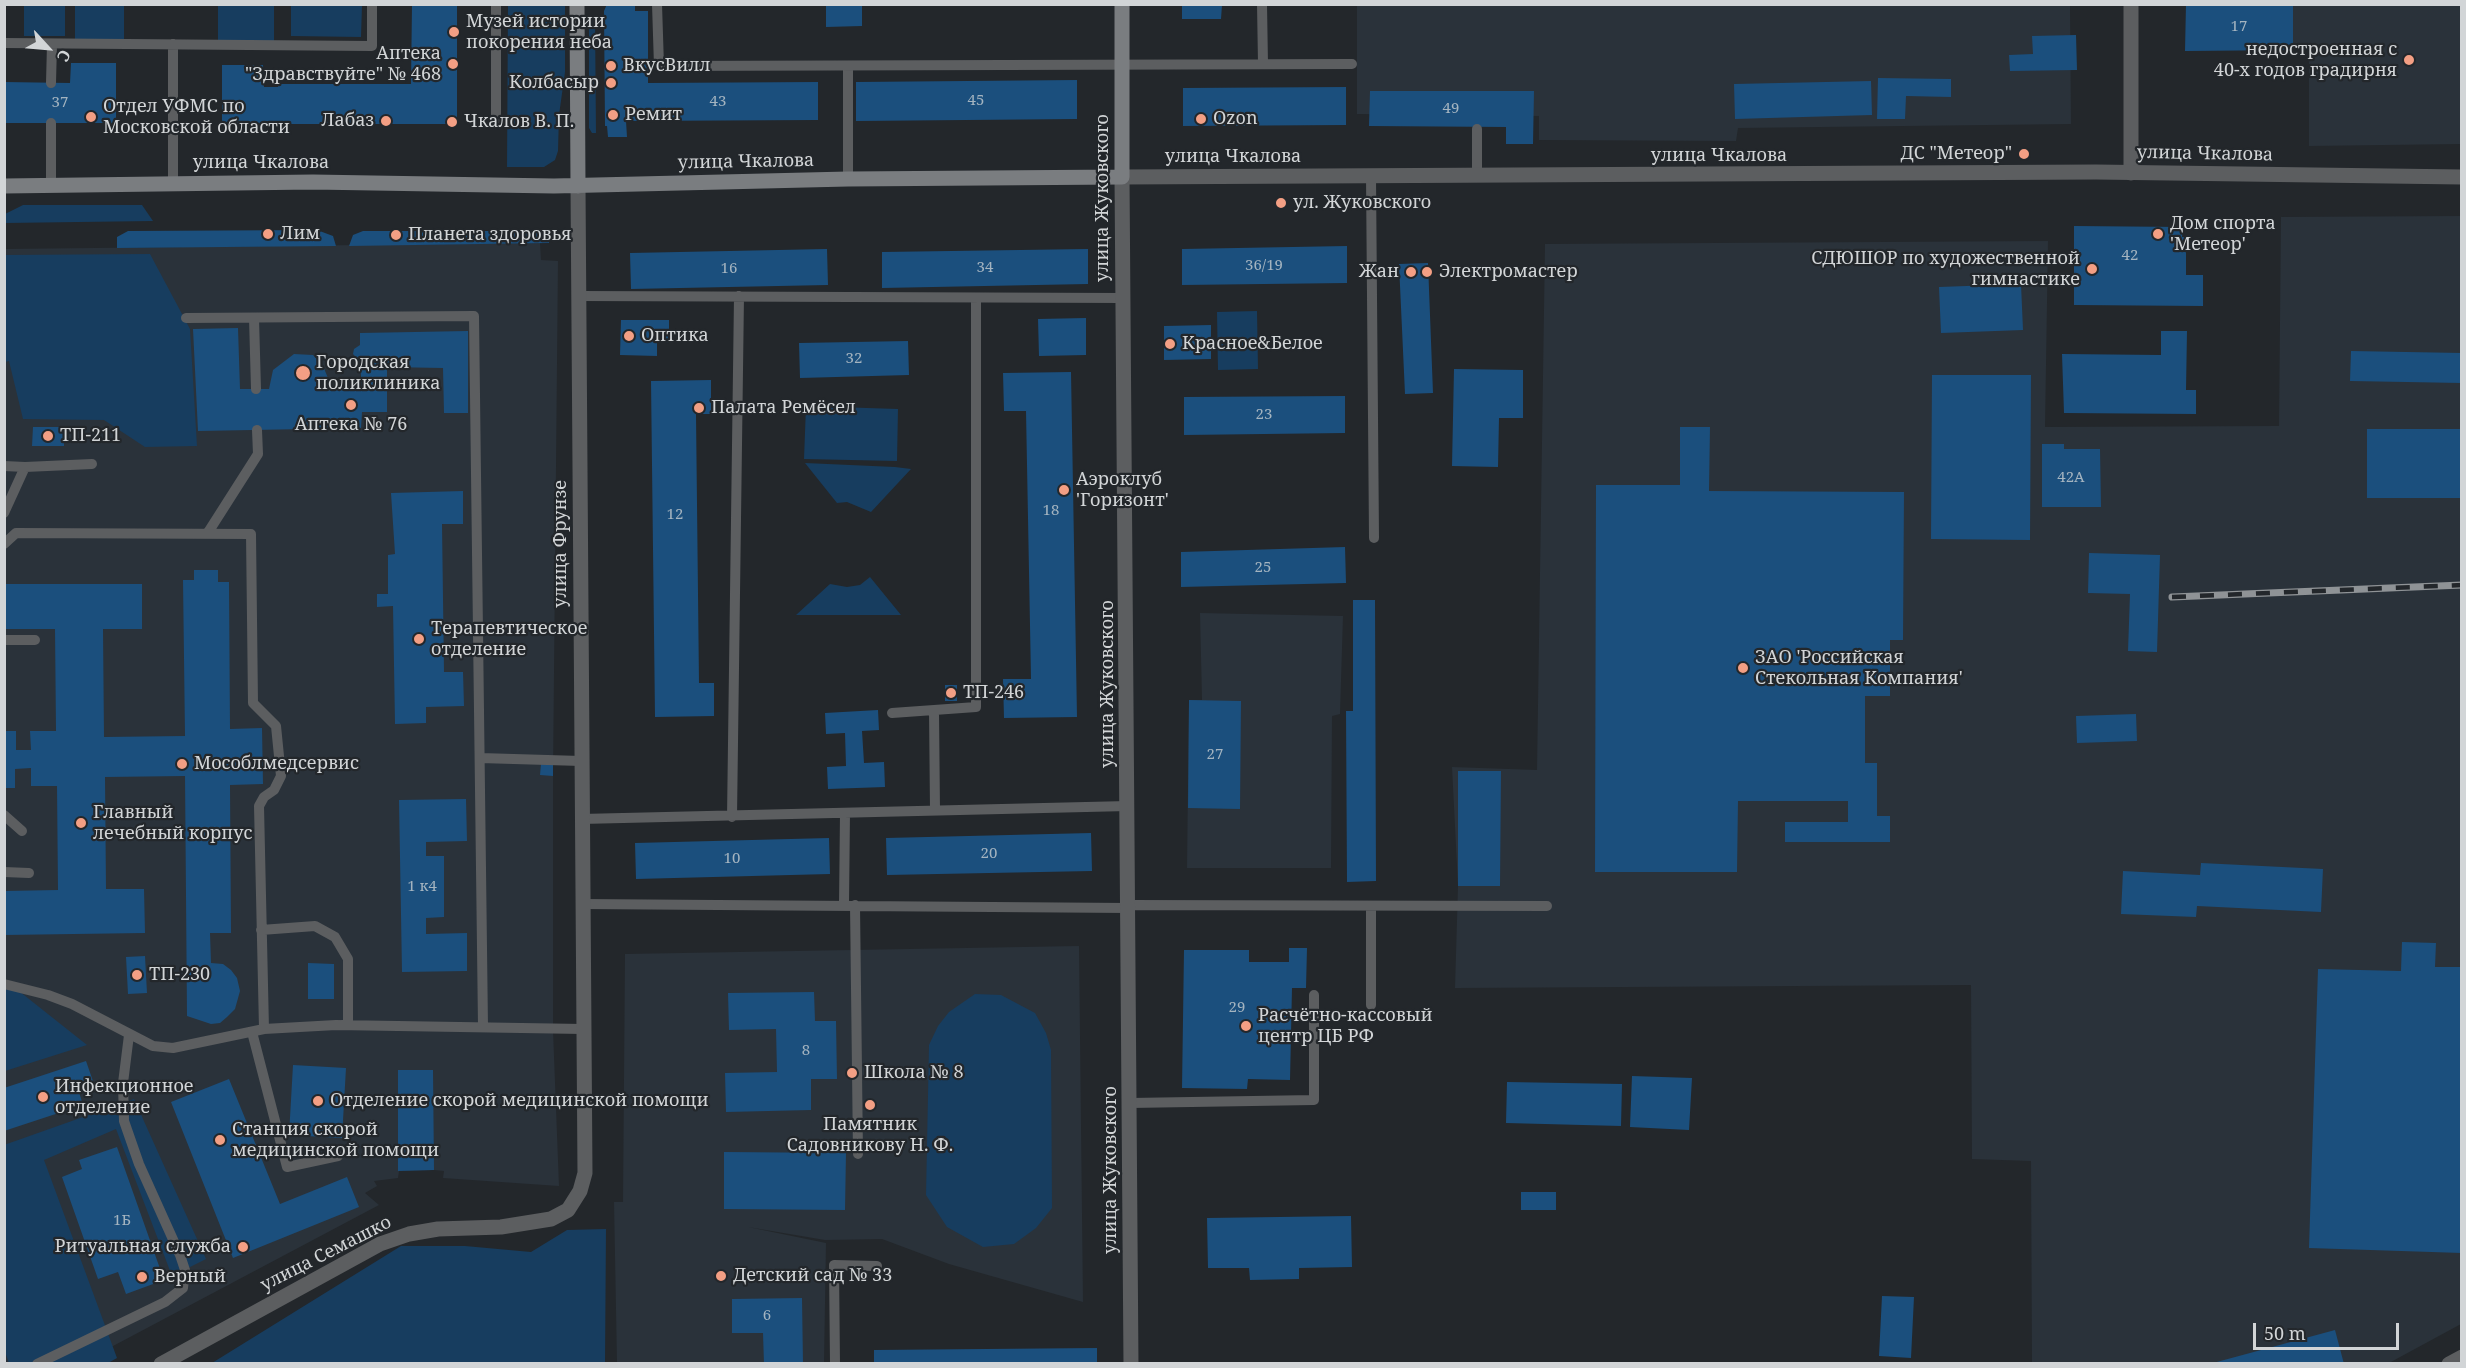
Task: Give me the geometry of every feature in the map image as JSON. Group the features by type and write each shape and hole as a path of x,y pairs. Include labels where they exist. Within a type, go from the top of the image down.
{"main road":[{"name":"улица Фрунзе","path":"577,4 578,186"},
{"name":"улица Жуковского","path":"1122,4 1122,177"},
{"name":"улица Чкалова","path":"4,186 51,183 173,182 578,186 848,179 1122,177"}],"street":[{"path":"2131,4 2131,173"},
{"name":"улица Чкалова","path":"1122,177 2131,173 2462,177"},
{"name":"улица Жуковского","path":"1122,177 1131,1364"},
{"name":"улица Фрунзе","path":"578,186 581,904 585,1173 580,1191"},
{"name":"улица Семашко","path":"161,1364 380,1244 409,1234 501,1227 551,1219 568,1210 580,1191"},
{"path":"2449,1364 2462,1357"}],"lane":[{"path":"4,44 372,46 372,4"},
{"path":"496,4 496,121"},
{"path":"657,4 659,66 1352,64"},
{"path":"1262,4 1263,64"},
{"path":"51,83 52,44"},
{"path":"173,44 173,182"},
{"path":"848,66 848,179"},
{"path":"51,123 51,183"},
{"path":"1477,129 1477,176"},
{"path":"1371,176 1374,538"},
{"path":"579,296 1123,298"},
{"path":"732,817 739,296"},
{"path":"892,713 976,706 976,298"},
{"path":"186,318 474,316 483,1026"},
{"path":"254,318 256,389"},
{"path":"207,534 258,454 257,430"},
{"path":"4,466 92,464"},
{"path":"4,513 25,467"},
{"path":"4,544 16,533 251,534 253,703 276,726 279,736 281,776 274,790 264,797 259,806 264,1029"},
{"path":"4,640 35,640"},
{"path":"934,711 935,810"},
{"path":"480,758 581,761"},
{"path":"581,819 1128,806"},
{"path":"845,813 858,1155"},
{"path":"4,815 22,831"},
{"path":"4,872 29,873"},
{"path":"581,904 1547,906"},
{"path":"1371,906 1371,1005"},
{"path":"4,984 48,995 72,1004 153,1046 173,1047 264,1029 348,1024 348,959 335,937 315,926 261,930"},
{"path":"1130,1103 1314,1100 1314,995"},
{"path":"336,1025 583,1029"},
{"path":"252,1032 287,1167 338,1156"},
{"path":"37,1364 165,1302 183,1288 185,1270 139,1164 124,1121 123,1083 129,1035"},
{"path":"835,1364 834,1265 877,1266"}],"shaded area":[{"path":"24,5 65,5 65,36 24,36"},
{"path":"75,5 124,5 124,42 75,42"},
{"path":"218,5 274,5 274,42 218,43"},
{"path":"291,5 362,5 361,37 291,36"},
{"path":"508,5 565,5 565,72 559,115 558,151 555,160 544,167 507,167"},
{"path":"1357,5 2070,5 2071,124 1738,128 1736,141 1539,140 1539,116 1357,114"},
{"path":"2190,5 2461,5 2461,144 2309,146 2309,43 2190,44"},
{"path":"595,18 596,133 592,133 589,128 589,24"},
{"path":"23,205 142,205 153,221 5,223 5,214"},
{"path":"2461,216 2461,1324 2389,1363 2032,1363 2031,1161 1972,1159 1971,985 1455,988 1458,886 1452,767 1537,770 1545,244 2048,241 2045,427 2279,426 2281,217"},
{"path":"540,243 541,260 558,261 553,1030 559,1186 443,1178 444,1171 434,1170 399,1171 398,1178 374,1181 377,1186 365,1193 379,1205 81,1363 5,1363 4,249"},
{"path":"150,254 190,329 197,446 145,447 104,420 23,419 9,361 5,362 5,255"},
{"path":"1257,311 1258,369 1218,370 1217,312"},
{"path":"806,406 898,409 897,461 804,459"},
{"path":"805,463 911,469 871,512 847,502 837,503"},
{"path":"870,577 901,615 796,615 830,584 847,587 860,585"},
{"path":"1200,613 1343,616 1340,714 1332,716 1331,868 1187,868 1189,700 1202,700"},
{"name":"Школа № 8","path":"1079,946 1083,1302 949,1264 882,1239 825,1240 748,1227 826,1243 824,1363 617,1363 614,1202 623,1202 625,954"},
{"path":"5,980 87,1045 5,1071"},
{"path":"975,994 1001,995 1035,1013 1046,1033 1051,1050 1052,1208 1036,1228 1014,1244 983,1247 947,1227 926,1195 929,1045 938,1026 949,1012"},
{"path":"134,1099 206,1259 172,1276 116,1129 44,1160 117,1358 108,1363 9,1363 4,1349 4,1145"},
{"path":"606,1229 605,1363 212,1363 401,1246 465,1246 531,1252 567,1230"}],"building":[{"path":"412,4 457,4 457,124 222,124 222,65 263,65 264,87 278,87 278,84 411,84"},
{"path":"607,4 635,4 635,11 648,11 648,83 818,82 818,120 626,121 627,137 608,137 607,126 605,126 604,11"},
{"path":"826,4 862,4 862,26 826,27"},
{"path":"2186,4 2293,4 2293,50 2185,51"},
{"path":"1182,5 1222,5 1221,19 1182,19"},
{"path":"2076,35 2077,70 2010,71 2009,55 2033,54 2032,36"},
{"path":"71,63 116,63 116,123 4,123 4,82 70,83"},
{"path":"1878,78 1951,79 1951,97 1906,96 1905,119 1877,119"},
{"path":"1077,80 1077,119 856,121 856,82"},
{"path":"1871,81 1872,115 1735,119 1734,84"},
{"path":"1346,87 1346,125 1183,126 1183,88"},
{"path":"1370,91 1534,91 1533,144 1506,144 1506,127 1369,126"},
{"path":"2074,226 2183,227 2182,237 2186,237 2186,275 2203,275 2203,306 2074,305"},
{"path":"317,230 333,236 336,246 117,248 117,237 128,231"},
{"path":"363,231 550,231 549,243 349,246 353,235"},
{"path":"1347,246 1347,283 1182,285 1182,249"},
{"path":"827,249 828,285 631,289 630,253"},
{"path":"1088,249 1088,284 882,288 882,252"},
{"path":"1428,263 1433,393 1405,394 1399,264"},
{"path":"2021,284 2023,330 1941,333 1939,287"},
{"path":"1086,318 1086,355 1039,356 1038,319"},
{"path":"621,320 669,320 669,343 657,342 657,356 620,355"},
{"path":"1211,325 1211,359 1164,360 1164,326"},
{"path":"238,328 240,389 269,389 273,370 294,354 313,355 323,366 333,390 362,390 360,362 353,354 354,349 360,345 360,333 468,331 468,413 444,413 443,368 387,367 387,412 362,412 361,428 198,431 193,329"},
{"path":"2161,331 2187,331 2186,390 2196,390 2196,414 2064,413 2062,354 2161,355"},
{"path":"908,341 909,375 800,378 799,343"},
{"path":"2351,351 2462,353 2462,383 2350,381"},
{"path":"1454,369 1523,370 1523,418 1499,418 1498,467 1452,466"},
{"path":"1071,372 1077,717 1004,718 1003,679 1031,679 1026,411 1004,411 1003,373"},
{"path":"1932,375 2031,375 2030,540 1931,539"},
{"path":"711,380 711,414 696,414 699,683 714,683 714,716 655,717 651,381"},
{"path":"1345,396 1345,433 1184,435 1184,397"},
{"name":"ТП-211","path":"33,427 64,427 64,446 32,446"},
{"name":"ЗАО 'Российская Стекольная Компания'","path":"1680,427 1710,427 1709,491 1904,492 1903,640 1890,640 1890,696 1865,696 1865,763 1877,763 1877,816 1890,816 1890,842 1785,842 1785,822 1848,822 1848,801 1738,801 1737,872 1595,872 1596,485 1680,485"},
{"path":"2367,429 2462,429 2462,498 2367,498"},
{"path":"2042,444 2064,444 2064,449 2100,449 2101,507 2042,507"},
{"name":"Терапевтическое отделение","path":"463,491 463,524 442,524 444,672 463,672 464,706 426,707 426,723 395,724 393,606 377,607 377,594 388,594 388,555 395,554 391,493"},
{"path":"1345,547 1346,583 1181,587 1181,552"},
{"path":"2089,553 2160,555 2157,652 2128,651 2130,594 2088,593"},
{"name":"Главный лечебный корпус","path":"194,570 218,570 218,582 229,582 230,729 262,728 263,784 230,785 231,933 210,933 211,963 223,964 231,970 237,978 240,991 235,1009 220,1023 211,1024 187,1016 185,776 105,777 106,889 144,889 145,933 4,935 4,891 58,890 57,786 31,786 31,768 15,769 15,788 4,788 4,731 16,731 16,750 31,750 30,731 56,731 55,629 4,629 4,584 142,584 142,629 103,629 104,737 185,736 183,580 194,580"},
{"path":"1353,600 1375,600 1376,881 1347,882 1346,711 1353,711"},
{"name":"ТП-246","path":"945,685 957,685 957,701 945,701"},
{"path":"1189,700 1241,701 1240,809 1188,808"},
{"path":"878,710 879,730 862,731 864,763 884,762 885,787 828,789 827,767 846,766 845,733 826,734 825,713"},
{"path":"2136,714 2137,741 2077,743 2076,716"},
{"path":"541,764 553,765 553,776 540,775"},
{"path":"1458,771 1501,771 1500,886 1458,886"},
{"path":"466,799 467,841 426,842 426,856 444,856 444,917 426,918 426,934 467,933 467,971 402,972 399,800"},
{"path":"1091,833 1092,871 887,875 886,838"},
{"path":"829,838 830,874 636,879 635,843"},
{"path":"2201,863 2323,869 2321,912 2197,906 2196,917 2121,914 2123,871 2200,875"},
{"path":"2402,942 2436,943 2435,967 2462,967 2462,1253 2309,1248 2318,969 2401,971"},
{"path":"1289,948 1307,948 1306,988 1292,988 1290,1080 1248,1079 1247,1089 1182,1088 1184,950 1249,950 1249,962 1289,962"},
{"name":"ТП-230","path":"145,956 147,993 128,994 126,957"},
{"path":"308,963 334,964 334,999 308,999"},
{"path":"814,992 815,1021 836,1021 837,1079 811,1079 811,1110 726,1112 725,1073 777,1072 776,1029 729,1030 728,993"},
{"name":"Инфекционное отделение","path":"86,1061 94,1084 78,1089 83,1105 4,1131 4,1088"},
{"name":"Отделение скорой медицинской помощи","path":"293,1065 346,1068 342,1138 289,1135"},
{"path":"398,1070 433,1070 434,1170 398,1171"},
{"path":"1632,1076 1692,1078 1689,1130 1630,1127"},
{"name":"Станция скорой медицинской помощи","path":"229,1079 280,1204 347,1177 359,1207 233,1258 171,1102"},
{"path":"1507,1082 1622,1084 1621,1126 1506,1123"},
{"path":"117,1147 164,1280 126,1294 118,1272 98,1279 62,1177 82,1169 79,1160"},
{"path":"724,1152 846,1153 845,1210 724,1209"},
{"path":"1521,1192 1556,1192 1556,1210 1521,1210"},
{"path":"1351,1216 1352,1267 1299,1268 1299,1279 1250,1280 1249,1268 1208,1268 1207,1218"},
{"path":"1882,1296 1914,1297 1911,1358 1879,1356"},
{"path":"802,1298 803,1364 764,1364 763,1333 732,1333 732,1299"},
{"path":"2335,1330 2344,1364 2213,1364 2213,1363"},
{"path":"1097,1348 1097,1364 874,1364 874,1350"}],"railway":[{"path":"2172,597 2462,585"}],"place":[{"name":"Музей истории покорения неба","path":"454,32"},
{"name":"недостроенная с 40-х годов градирня","path":"2409,60"},
{"name":"Аптека \"Здравствуйте\" № 468","path":"453,64"},
{"name":"ВкусВилл","path":"611,66"},
{"name":"Колбасыр","path":"611,83"},
{"name":"Ремит","path":"613,115"},
{"name":"Отдел УФМС по Московской области","path":"91,117"},
{"name":"Ozon","path":"1201,119"},
{"name":"Лабаз","path":"386,121"},
{"name":"Чкалов В. П.","path":"452,122"},
{"name":"ДС \"Метеор\"","path":"2024,154"},
{"name":"ул. Жуковского","path":"1281,203"},
{"name":"Лим","path":"268,234"},
{"name":"Дом спорта 'Метеор'","path":"2158,234"},
{"name":"Планета здоровья","path":"396,235"},
{"name":"СДЮШОР по художественной гимнастике","path":"2092,269"},
{"name":"Жан","path":"1411,272"},
{"name":"Электромастер","path":"1427,272"},
{"name":"Оптика","path":"629,336"},
{"name":"Красное&Белое","path":"1170,344"},
{"name":"Городская поликлиника","path":"303,373"},
{"name":"Аптека № 76","path":"351,405"},
{"name":"Палата Ремёсел","path":"699,408"},
{"name":"ТП-211","path":"48,436"},
{"name":"Аэроклуб 'Горизонт'","path":"1064,490"},
{"name":"Терапевтическое отделение","path":"419,639"},
{"name":"ЗАО 'Российская Стекольная Компания'","path":"1743,668"},
{"name":"ТП-246","path":"951,693"},
{"name":"Мособлмедсервис","path":"182,764"},
{"name":"Главный лечебный корпус","path":"81,823"},
{"name":"ТП-230","path":"137,975"},
{"name":"Расчётно-кассовый центр ЦБ РФ","path":"1246,1026"},
{"name":"Школа № 8","path":"852,1073"},
{"name":"Инфекционное отделение","path":"43,1097"},
{"name":"Отделение скорой медицинской помощи","path":"318,1101"},
{"name":"Памятник Садовникову Н. Ф.","path":"870,1105"},
{"name":"Станция скорой медицинской помощи","path":"220,1140"},
{"name":"Ритуальная служба","path":"243,1247"},
{"name":"Детский сад № 33","path":"721,1276"},
{"name":"Верный","path":"142,1277"}]}
